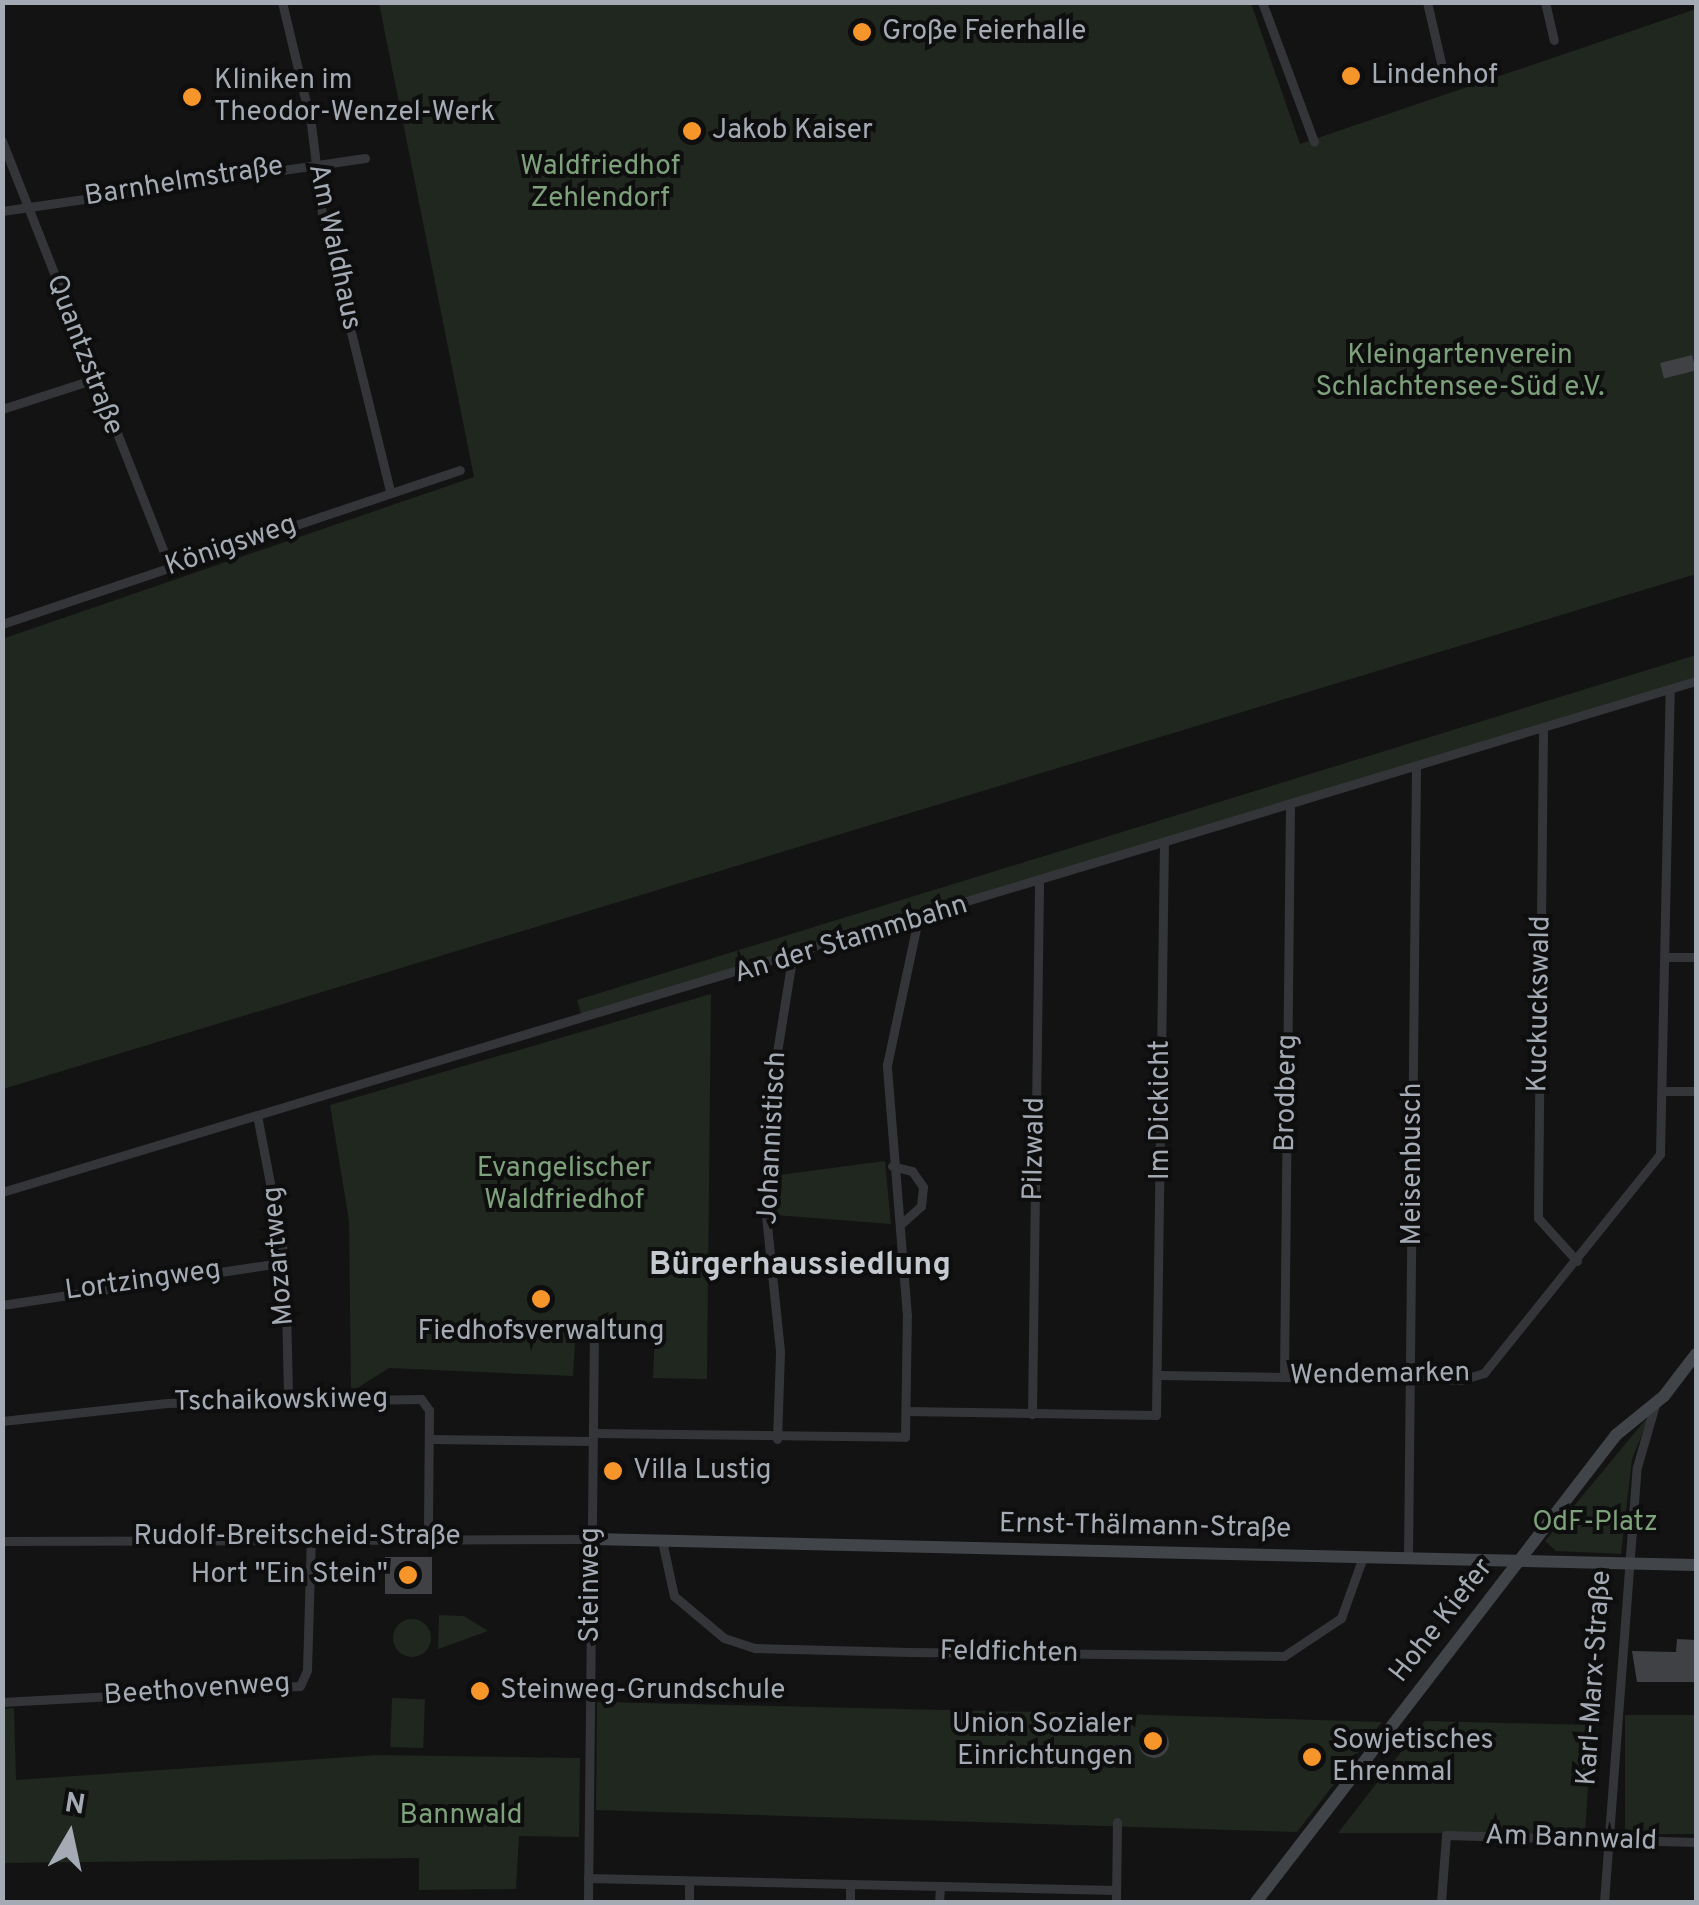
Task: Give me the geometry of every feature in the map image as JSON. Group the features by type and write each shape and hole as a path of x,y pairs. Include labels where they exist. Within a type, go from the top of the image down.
{"street":[{"name":"Am Waldhaus","path":"282,2 390,491"},
{"path":"1262,2 1314,142"},
{"path":"1426,2 1445,80"},
{"path":"1545,2 1554,40"},
{"name":"Quantzstraße","path":"2,141 92,380 170,567"},
{"name":"Barnhelmstraße","path":"2,211 315,161 365,158"},
{"path":"2,409 92,380"},
{"name":"Königsweg","path":"2,624 460,470"},
{"name":"An der Stammbahn","path":"2,1192 1039,884 1696,680"},
{"name":"Wendemarken","path":"1159,1376 1461,1380 1493,1367 1660,1154 1665,1090 1670,691"},
{"name":"Kuckuckswald","path":"1544,730 1538,1218 1576,1261"},
{"name":"Meisenbusch","path":"1408,1558 1416,770"},
{"name":"Brodberg","path":"1284,1377 1290,808"},
{"name":"Im Dickicht","path":"1159,1376 1164,846"},
{"name":"Pilzwald","path":"1032,1414 1039,884"},
{"path":"429,1440 902,1439 906,1411 900,1225 892,1166 892,1017 918,920"},
{"path":"1666,957 1696,958"},
{"name":"Johannistisch","path":"777,1438 778,1319 766,1215 775,1175 774,1071 792,958"},
{"path":"1665,1090 1696,1091"},
{"name":"Mozartweg","path":"257,1115 284,1262 288,1398"},
{"path":"892,1166 912,1171 923,1188 921,1206 900,1225"},
{"name":"Lortzingweg","path":"2,1305 284,1262"},
{"name":"Steinweg","path":"588,1902 594,1327"},
{"name":"Karl-Marx-Straße","path":"1604,1902 1637,1467 1660,1399 1696,1354"},
{"path":"906,1411 1156,1415 1159,1376"},
{"name":"Tschaikowskiweg","path":"2,1421 288,1398 420,1399 429,1440 428,1536"},
{"name":"Hohe Kiefer","path":"1256,1902 1616,1435 1660,1399"},
{"name":"Rudolf-Breitscheid-Straße","path":"2,1541 311,1536 592,1539"},
{"name":"Beethovenweg","path":"2,1702 300,1686 307,1670 311,1536"},
{"name":"Ernst-Thälmann-Straße","path":"592,1539 1696,1565"},
{"name":"Feldfichten","path":"662,1541 674,1596 724,1638 755,1648 910,1652 1284,1656 1341,1618 1363,1557"},
{"path":"1116,1822 1116,1902"},
{"name":"Am Bannwald","path":"1441,1902 1446,1835 1696,1842"},
{"path":"588,1878 1116,1890"},
{"path":"689,1902 690,1880"},
{"path":"850,1884 850,1902"},
{"path":"939,1902 940,1886"}],"green space":[{"path":"379,3 1251,3 1300,144 1696,9 1696,574 3,1089 2,639 474,477"},
{"path":"1696,655 1696,681 583,1020 577,1000"},
{"name":"Evangelischer Waldfriedhof","path":"711,994 707,1379 653,1378 655,1329 576,1326 573,1376 389,1368 351,1392 349,1221 330,1105"},
{"path":"885,1161 891,1224 775,1215 779,1175"},
{"name":"OdF-Platz","path":"1651,1413 1632,1459 1621,1554 1556,1551 1545,1541"},
{"path":"439,1615 464,1616 488,1631 438,1649"},
{"path":"412,1619 426,1624 431,1638 426,1652 412,1657 398,1652 393,1638 398,1624"},
{"path":"392,1698 425,1699 423,1748 390,1747"},
{"name":"Bannwald","path":"597,1702 1382,1722 1297,1832 596,1810"},
{"name":"Bannwald","path":"14,1708 16,1780 377,1755 580,1758 579,1837 519,1836 516,1889 419,1890 419,1858 3,1863 3,1709"},
{"path":"1625,1715 1696,1715 1696,1834 1625,1834"},
{"path":"1425,1721 1592,1725 1585,1833 1338,1833"}],"building":[{"path":"1692,355 1696,371 1664,379 1660,363"},
{"name":"Hort \"Ein Stein\"","path":"385,1557 432,1557 432,1594 385,1594"},
{"path":"1677,1639 1696,1640 1696,1682 1637,1682 1632,1651 1676,1652"},
{"name":"Union Sozialer Einrichtungen","path":"1154,1728 1165,1732 1169,1743 1165,1754 1154,1758 1143,1754 1139,1743 1143,1732"}],"place":[{"name":"Große Feierhalle","path":"862,32"},
{"name":"Lindenhof","path":"1351,76"},
{"name":"Kliniken im Theodor-Wenzel-Werk","path":"192,97"},
{"name":"Jakob Kaiser","path":"692,131"},
{"name":"Fiedhofsverwaltung","path":"541,1299"},
{"name":"Villa Lustig","path":"613,1471"},
{"name":"Hort \"Ein Stein\"","path":"408,1575"},
{"name":"Steinweg-Grundschule","path":"480,1691"},
{"name":"Union Sozialer Einrichtungen","path":"1153,1741"},
{"name":"Sowjetisches Ehrenmal","path":"1312,1757"}],"district":[{"name":"Bürgerhaussiedlung","path":"800,1266"}],"park label":[{"name":"Waldfriedhof Zehlendorf","path":"600,183"},
{"name":"Kleingartenverein Schlachtensee-Süd e.V.","path":"1460,372"}]}
